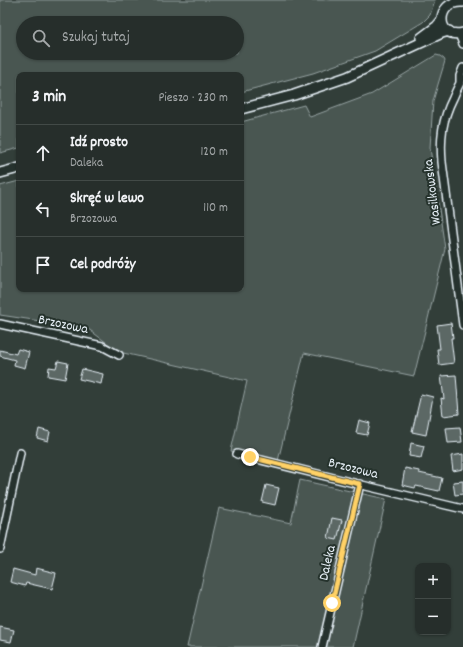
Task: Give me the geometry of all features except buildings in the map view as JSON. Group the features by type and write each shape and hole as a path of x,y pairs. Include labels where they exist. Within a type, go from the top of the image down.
{"main road":[{"path":"461,1 449,2 442,15 445,28 454,33 461,34"},
{"path":"402,52 438,26 442,20"},
{"path":"244,108 294,95 347,77 449,31"},
{"path":"0,173 16,169"}],"street":[{"path":"461,34 463,44"},
{"name":"Wasilkowska","path":"463,68 460,76 462,82 447,109 441,145 463,325"},
{"name":"Brzozowa","path":"0,324 102,346 119,355"},
{"path":"0,549 20,453"},
{"name":"Brzozowa","path":"237,454 463,509"},
{"name":"Daleka","path":"322,647 360,484"}],"shaded area":[{"path":"0,0 435,0 430,15 423,22 375,51 313,73 244,91 244,72 16,72 16,149 0,153"},
{"path":"436,55 440,56 445,61 433,101 430,148 445,249 414,376 304,353 278,461 231,451 247,381 119,352 87,328 0,315 0,186 16,182 16,292 244,292 244,121 304,105 310,117 372,94"},
{"path":"300,480 386,499 353,647 187,647 219,508 291,523"}],"route":[{"path":"250,457 360,484 332,603"}]}
